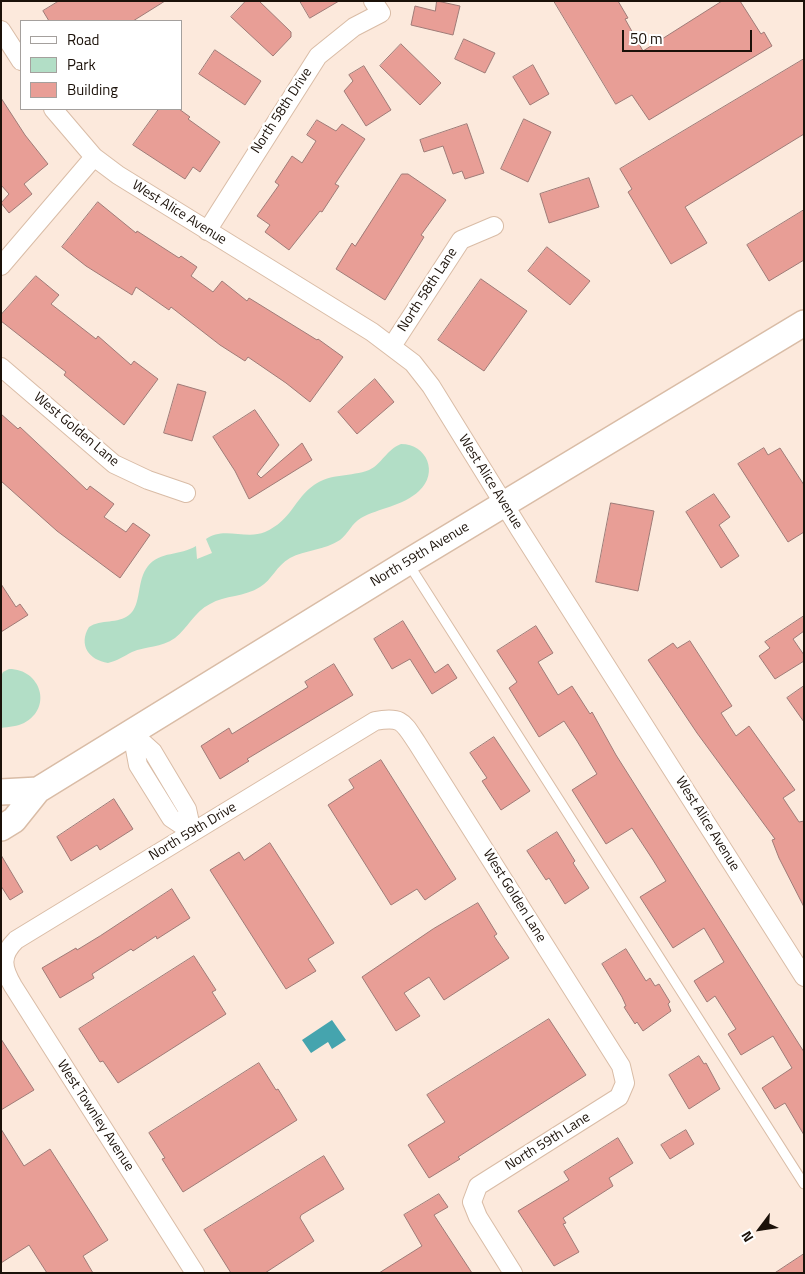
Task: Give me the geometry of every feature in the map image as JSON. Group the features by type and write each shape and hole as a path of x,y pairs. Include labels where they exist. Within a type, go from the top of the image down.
{"main road":[{"name":"North 59th Avenue","path":"1,828 14,820 38,790 408,562 804,324"},
{"name":"North 59th Avenue","path":"1,792 38,790"}],"street":[{"name":"North 58th Drive","path":"207,231 318,56 377,7"},
{"path":"1,30 20,59"},
{"name":"West Alice Avenue","path":"54,110 94,157 207,231 392,346 413,363 431,386 804,977"},
{"path":"1,266 94,157"},
{"name":"North 58th Lane","path":"392,346 461,240 494,226"},
{"name":"West Golden Lane","path":"1,367 114,464 148,480 186,493"},
{"name":"West Golden Lane","path":"392,718 404,724 417,743 621,1066 625,1083"},
{"name":"North 59th Drive","path":"2,957 7,948 16,940 192,832 375,722 392,718"},
{"path":"132,733 136,761 147,780 171,818 192,832"},
{"name":"West Townley Avenue","path":"2,957 4,971 13,986 195,1273"},
{"name":"North 59th Lane","path":"513,1273 478,1217 472,1202 478,1186 619,1097 625,1083"}],"lane":[{"path":"408,562 804,1184"}],"green space":[{"path":"401,444 410,445 418,449 423,454 429,468 425,484 413,496 361,518 340,540 290,558 281,565 268,581 254,590 216,601 204,607 180,634 170,641 137,650 108,663 95,659 87,651 85,640 89,627 125,618 133,611 138,599 144,572 153,561 196,546 197,559 212,553 206,539 213,535 227,533 250,535 265,532 281,522 314,485 334,477 369,470"},
{"path":"9,669 29,675 39,690 40,699 38,708 33,716 24,723 1,728 1,676 3,672"}],"water":[{"path":"332,1020 346,1040 332,1049 328,1042 311,1053 302,1040"}],"building":[{"path":"59,1 165,1 135,20 48,20 43,11"},
{"path":"246,1 259,1 291,32 291,37 273,56 231,17"},
{"path":"300,1 339,1 310,18"},
{"path":"437,1 460,6 453,35 411,25 415,6 435,11"},
{"path":"554,1 618,1 628,18 625,19 643,51 722,1 740,1 761,34 764,32 772,46 649,120 632,95 616,104"},
{"path":"464,39 495,53 485,73 455,59"},
{"path":"401,44 441,83 420,105 380,66"},
{"path":"215,50 261,81 245,105 199,74"},
{"path":"804,59 804,134 685,207 707,243 671,264 628,192 632,189 620,169"},
{"path":"533,65 549,94 530,105 513,77"},
{"path":"364,66 391,110 366,126 344,91 353,81 349,75"},
{"path":"1,98 25,135 48,164 24,184 32,194 9,213 1,203 9,194 1,185"},
{"path":"158,110 180,110 190,117 188,119 220,142 200,172 193,167 185,179 133,145"},
{"path":"524,119 551,132 528,182 501,169"},
{"path":"317,120 336,131 342,124 365,139 335,184 339,186 322,212 320,211 289,250 265,232 270,225 257,216 279,185 275,182 292,156 302,163 316,141 307,135"},
{"path":"467,124 484,173 465,179 462,171 453,174 443,146 424,152 420,140"},
{"path":"402,174 408,174 446,200 421,235 424,237 385,300 336,269 352,243 355,246"},
{"path":"589,178 599,207 549,223 540,194"},
{"path":"98,202 136,233 137,231 179,258 181,256 197,267 191,276 213,292 222,281 247,301 249,298 318,339 343,357 310,402 248,357 245,361 220,345 171,307 169,310 136,287 132,295 86,266 62,247"},
{"path":"804,210 804,260 769,281 747,245"},
{"path":"547,247 590,281 570,305 528,271"},
{"path":"36,276 59,295 51,304 96,339 98,336 131,365 134,361 158,379 124,425 64,375 66,372 1,321 1,315"},
{"path":"481,279 527,311 484,371 438,340"},
{"path":"375,379 394,402 357,434 338,412"},
{"path":"178,384 206,392 192,441 164,433"},
{"path":"255,410 279,445 257,474 261,478 302,443 312,460 249,499 235,471 213,437"},
{"path":"1,414 18,429 20,427 87,490 90,486 114,504 104,517 126,532 133,523 150,535 120,578 57,531 1,481"},
{"path":"764,448 768,455 780,448 804,485 804,532 788,542 738,464"},
{"path":"714,494 730,517 719,525 739,556 721,568 686,512"},
{"path":"611,503 654,511 638,591 596,582"},
{"path":"1,584 16,607 20,604 28,615 1,632"},
{"path":"804,616 804,631 793,639 804,655 804,661 775,679 759,656 770,648 765,642"},
{"path":"403,621 435,673 448,664 457,678 432,694 410,659 392,669 374,639"},
{"path":"536,626 553,653 538,662 558,695 572,686 590,714 592,712 616,755 804,1052 804,1135 785,1103 775,1109 762,1088 792,1068 773,1036 741,1055 728,1034 736,1029 715,996 707,1002 694,981 724,962 704,928 673,948 640,897 666,881 653,860 632,828 606,844 572,790 597,774 577,741 564,721 539,737 509,688 517,682 497,651"},
{"path":"690,641 732,706 721,713 736,736 749,726 795,790 783,798 799,822 804,821 804,907 779,858 772,840 775,839 697,733 648,660 673,643 677,648"},
{"path":"334,664 353,695 247,759 249,761 220,779 201,746 229,728 232,734 308,687 305,682"},
{"path":"804,686 804,722 787,698"},
{"path":"494,737 530,791 501,810 482,781 487,778 470,753"},
{"path":"381,760 456,879 425,900 417,889 391,905 328,805 354,788 349,780"},
{"path":"114,799 133,829 100,850 97,845 71,861 57,837"},
{"path":"557,832 589,888 565,904 549,878 546,880 527,851"},
{"path":"270,843 334,943 308,959 316,971 286,989 210,870 239,852 244,860"},
{"path":"1,855 23,892 10,900 1,886"},
{"path":"172,889 190,918 157,939 156,936 133,951 131,949 92,974 94,978 60,998 42,968 76,948 77,950"},
{"path":"478,903 497,934 494,936 509,958 444,1000 429,977 404,993 420,1016 396,1031 362,977 433,929"},
{"path":"626,949 646,981 650,978 655,986 659,984 670,1002 668,1004 671,1011 643,1031 637,1022 635,1024 624,1007 626,1006 622,997 602,964"},
{"path":"194,956 216,990 212,992 226,1014 118,1083 103,1061 100,1062 79,1029"},
{"path":"549,1019 586,1075 458,1157 460,1159 429,1178 408,1145 445,1122 427,1095"},
{"path":"1,1039 34,1090 1,1110"},
{"path":"699,1056 704,1064 706,1063 720,1089 689,1109 669,1075"},
{"path":"259,1063 297,1120 183,1192 162,1159 165,1158 149,1133"},
{"path":"1,1129 24,1166 50,1149 93,1216 108,1240 83,1256 93,1273 47,1273 29,1245 1,1263"},
{"path":"686,1130 694,1144 670,1159 661,1145"},
{"path":"618,1138 633,1163 609,1178 613,1186 563,1218 566,1223 563,1224 579,1252 554,1266 518,1211 569,1180 564,1172"},
{"path":"324,1156 344,1189 301,1215 300,1218 314,1241 265,1273 231,1273 204,1230"},
{"path":"439,1194 448,1207 434,1215 472,1273 379,1273 422,1246 404,1215"},
{"path":"804,1254 804,1273 775,1273"}]}
